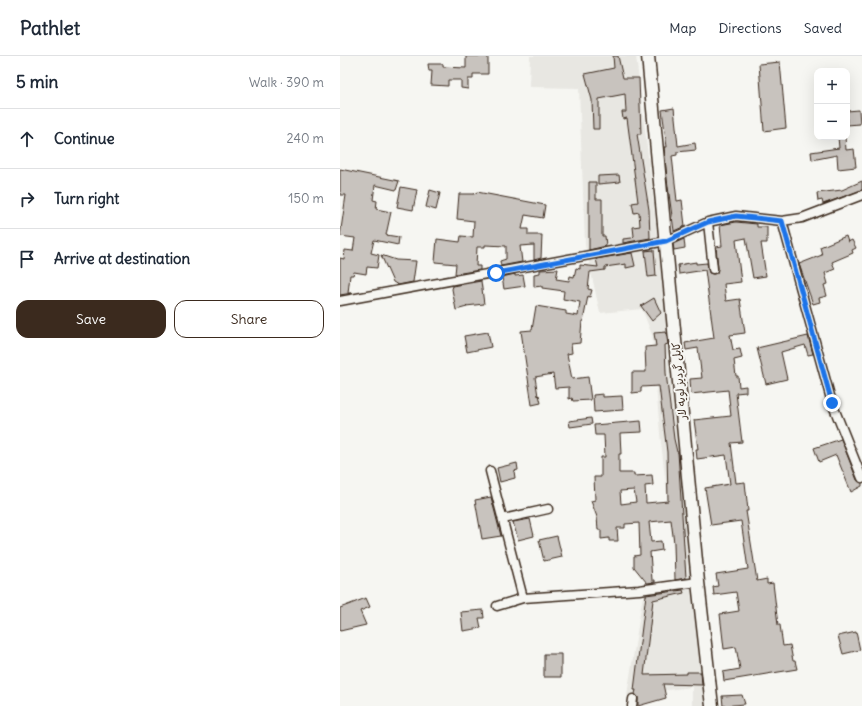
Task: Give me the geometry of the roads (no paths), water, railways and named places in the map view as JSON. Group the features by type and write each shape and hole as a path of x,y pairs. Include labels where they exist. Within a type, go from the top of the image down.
{"highway":[{"name":"کابل گردیز لویه لار","path":"648,56 698,582 712,706"}],"street":[{"path":"340,301 666,241 708,222 736,216 782,221 802,218 862,195"},
{"path":"782,221 832,403 862,478"},
{"path":"708,222 713,270"},
{"path":"490,471 523,598"},
{"path":"503,519 548,509"},
{"path":"497,606 523,598 639,590 698,582"}]}
